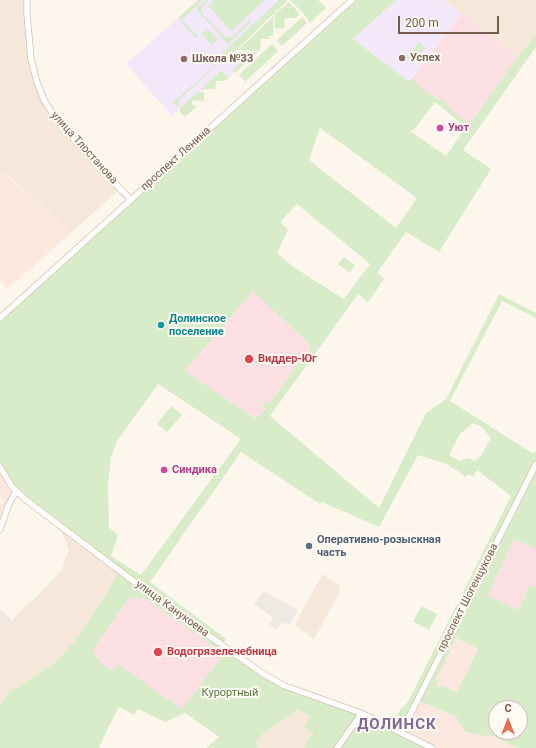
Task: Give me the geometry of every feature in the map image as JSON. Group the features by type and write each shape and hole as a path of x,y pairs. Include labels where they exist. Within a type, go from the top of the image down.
{"street":[{"name":"улица Тлостанова","path":"27,0 31,59 37,82 44,100 68,132 130,199"},
{"name":"проспект Ленина","path":"0,318 352,0"},
{"name":"проспект Шогенцукова","path":"401,733 536,464"},
{"name":"улица Канукоева","path":"0,467 9,483 16,491 43,514 165,605 265,675 285,686 361,713 432,748"},
{"path":"0,530 8,506 16,491"},
{"path":"337,748 361,713"}],"shaded area":[{"path":"0,0 27,0 31,59 48,107 120,189 71,233 8,175 0,176"},
{"name":"Школа №33","path":"198,0 285,0 231,52 240,63 235,72 228,78 220,71 172,116 126,64"},
{"name":"Успех","path":"396,0 443,0 462,14 408,82 353,39"},
{"path":"444,0 536,0 536,34 517,58"},
{"path":"462,14 517,58 469,125 450,109 446,101 437,99 421,88 412,78"},
{"path":"3,172 71,233 7,289 0,281 0,176"},
{"name":"Виддер-Юг","path":"253,291 311,346 270,403 266,401 262,406 265,409 256,419 185,371"},
{"path":"0,467 16,491 0,530 0,504 3,500 0,497"},
{"path":"61,529 119,570 109,589 81,633 56,662 8,693 0,705 0,629 11,622 22,609 34,599 62,570 69,551"},
{"path":"514,539 536,549 536,585 534,588 529,586 518,610 488,596"},
{"path":"322,575 339,585 340,591 314,639 295,624"},
{"path":"264,591 298,610 289,626 282,622 276,630 269,624 273,618 254,604"},
{"name":"Водогрязелечебница","path":"129,598 144,598 224,654 182,709 118,665 113,671 102,664 93,650"},
{"path":"0,609 11,619 11,622 0,629"},
{"path":"456,638 478,649 457,692 442,685 440,687 436,685 438,681 437,678"},
{"path":"417,700 456,717 465,732 488,735 488,740 500,740 520,748 432,748 401,733"},
{"path":"298,709 311,717 313,733 304,748 258,748 255,740"}],"green space":[{"path":"198,0 203,0 182,19 198,37 197,39 178,18"},
{"path":"208,0 202,6 202,13 225,37 232,37 250,20 252,21 228,44 196,9"},
{"path":"214,0 265,0 231,31 208,6"},
{"path":"279,0 288,0 233,53 231,51 223,59 219,56"},
{"path":"290,0 318,0 326,8 310,23 304,14"},
{"name":"Курортный","path":"352,0 396,0 353,39 408,81 412,78 421,88 437,99 446,101 450,109 469,125 536,34 536,47 463,150 491,169 439,252 406,232 377,273 384,279 368,302 358,294 270,416 379,508 426,413 446,399 499,294 536,313 536,318 502,301 450,401 534,454 536,450 536,549 514,539 488,596 518,610 529,586 534,588 536,585 536,748 520,748 500,740 528,740 528,700 488,700 488,736 485,736 465,732 456,717 417,700 401,733 432,748 304,748 313,733 304,727 311,717 298,709 255,740 258,748 206,748 219,737 185,713 165,722 138,709 134,715 119,707 99,748 0,748 0,705 8,693 56,662 81,633 109,589 119,570 16,491 0,467 0,318","holes":["435,102 466,127 446,156 410,131 413,131","320,128 417,198 396,228 309,160","297,204 370,264 344,299 296,269 277,253 288,230 280,222","253,291 311,346 270,403 266,401 262,406 265,409 256,419 185,371","158,384 241,439 141,575 111,556 118,535 109,528 108,485 111,456 118,440","473,423 482,427 491,438 481,456 475,461 468,458 460,461 449,455 460,434","241,452 320,504 322,502 379,527 418,455 447,464 466,477 468,474 473,477 477,470 511,496 408,702 400,710 391,728 265,675 222,645 226,639 150,582","129,598 144,598 224,654 182,709 118,664 113,671 102,664 93,650","456,638 478,649 457,692 441,685 440,687 436,685"]},
{"path":"289,2 299,13 299,15 296,18 285,18 284,28 275,29 275,14"},
{"path":"274,16 273,36 269,36 269,39 261,39 260,51 238,50"},
{"path":"302,17 307,23 282,46 277,40"},
{"path":"208,29 218,40 212,45 202,34"},
{"path":"419,42 426,48 413,63 406,57"},
{"path":"272,44 278,51 245,82 239,75"},
{"path":"236,52 258,52 235,73 233,70 240,63 232,55"},
{"path":"218,63 178,101 179,106 172,103"},
{"path":"220,71 222,71 228,78 225,81 216,81 215,90 200,90"},
{"path":"198,92 204,92 204,101 193,100 192,104 194,106 196,105 196,107 185,117 180,112 180,108"},
{"path":"344,257 355,265 350,273 338,264"},
{"path":"171,406 182,415 167,432 157,424"},
{"path":"421,606 437,614 429,630 413,622"}],"place":[{"name":"Успех","path":"402,58"},
{"name":"Школа №33","path":"184,59"},
{"name":"Уют","path":"440,128"},
{"name":"Долинское поселение","path":"161,325"},
{"name":"Виддер-Юг","path":"249,359"},
{"name":"Синдика","path":"164,470"},
{"name":"Оперативно-розыскная часть","path":"309,546"},
{"name":"Водогрязелечебница","path":"158,652"}],"district":[{"name":"ДОЛИНСК","path":"397,725"}]}
